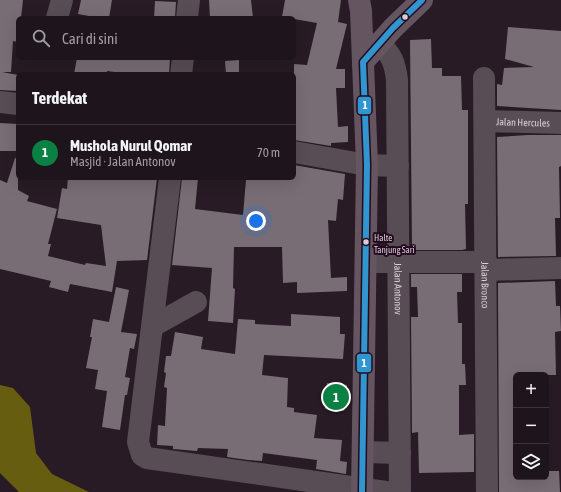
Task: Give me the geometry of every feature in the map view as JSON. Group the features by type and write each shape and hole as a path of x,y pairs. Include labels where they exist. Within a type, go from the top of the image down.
{"main road":[{"path":"358,0 361,11 367,165 362,490"},
{"path":"363,62 379,43 422,0"}],"street":[{"path":"58,16 62,0"},
{"path":"187,16 189,0"},
{"name":"Jalan Antonov","path":"379,43 386,49 392,58 397,80 400,492"},
{"path":"181,72 183,60"},
{"name":"Jalan Bronco","path":"484,78 487,492"},
{"path":"0,102 16,104"},
{"name":"Jalan Hercules","path":"485,121 561,123"},
{"path":"296,152 367,165 398,166"},
{"path":"170,180 138,442 140,452 145,457 362,490 386,492"},
{"path":"366,262 561,268"},
{"path":"153,326 196,302"},
{"path":"363,452 400,453"}],"shaded area":[{"path":"0,385 13,388 30,407 36,453 52,474 89,492 19,492 0,473"}],"building":[{"path":"0,0 23,0 21,16 16,16 16,42 13,41 11,72 2,72 16,75 16,91 0,90"},
{"path":"81,0 112,0 109,16 89,16 78,14"},
{"path":"209,0 251,0 253,16 210,16"},
{"path":"285,0 341,0 338,22 347,24 336,69 345,69 345,88 336,88 338,127 348,126 348,142 331,143 331,146 296,140 296,72 294,72 294,64 307,65 317,23 296,19 296,16 282,16"},
{"path":"155,1 176,2 175,16 154,16"},
{"path":"508,27 561,31 561,110 497,106 497,84 502,85 504,68 534,67 505,59"},
{"path":"431,39 432,68 442,68 442,76 461,76 462,110 468,110 468,204 465,204 466,249 462,250 412,250 410,40"},
{"path":"77,60 170,60 169,72 74,72"},
{"path":"239,60 239,72 226,72 225,61"},
{"path":"0,123 16,124 16,151 0,151"},
{"path":"561,135 561,166 559,167 560,218 555,218 556,256 498,257 497,137"},
{"path":"16,158 16,180 18,180 18,190 29,196 27,201 57,209 48,244 51,244 48,256 85,265 86,263 106,266 101,225 57,218 62,188 67,189 68,180 157,180 147,260 117,261 112,292 70,284 68,292 49,287 51,281 0,269 0,180 7,183"},
{"path":"296,165 345,174 343,200 338,199 336,221 328,220 331,278 347,277 347,291 297,293 297,282 283,283 282,247 234,247 233,288 235,289 233,323 208,321 212,268 172,265 182,180 198,180 195,209 243,215 246,180 296,180"},
{"path":"411,274 462,274 462,292 457,292 458,323 462,323 462,364 465,364 466,385 459,385 459,435 474,434 474,472 419,473 418,432 412,433 411,317 418,317 417,287 411,287"},
{"path":"555,281 556,306 560,306 561,331 555,332 556,375 549,375 549,372 513,372 513,480 549,480 549,471 559,471 560,492 499,492 498,283"},
{"path":"116,287 129,290 121,332 137,334 134,349 130,348 125,377 130,378 127,395 125,395 120,430 102,427 107,391 95,389 98,370 86,368 92,337 90,337 93,319 109,322"},
{"path":"291,314 340,317 340,334 345,334 343,359 264,355 262,375 288,378 287,407 294,408 294,412 317,415 314,438 342,440 340,461 347,462 346,474 316,469 317,460 263,453 262,461 248,460 227,457 228,449 198,448 197,451 173,449 173,446 157,445 158,425 165,426 167,388 164,387 166,373 164,372 166,356 171,356 175,332 203,337 201,349 235,354 238,319 255,320 255,324 291,326"},
{"path":"327,383 347,385 344,411 325,409"}],"transit line":[{"name":"1","path":"362,492 367,165 363,62 393,28 422,0"}],"place":[{"name":"Halte Tanjung Sari","path":"366,242"},
{"name":"Mushola Nurul Qomar","path":"336,397"}]}
